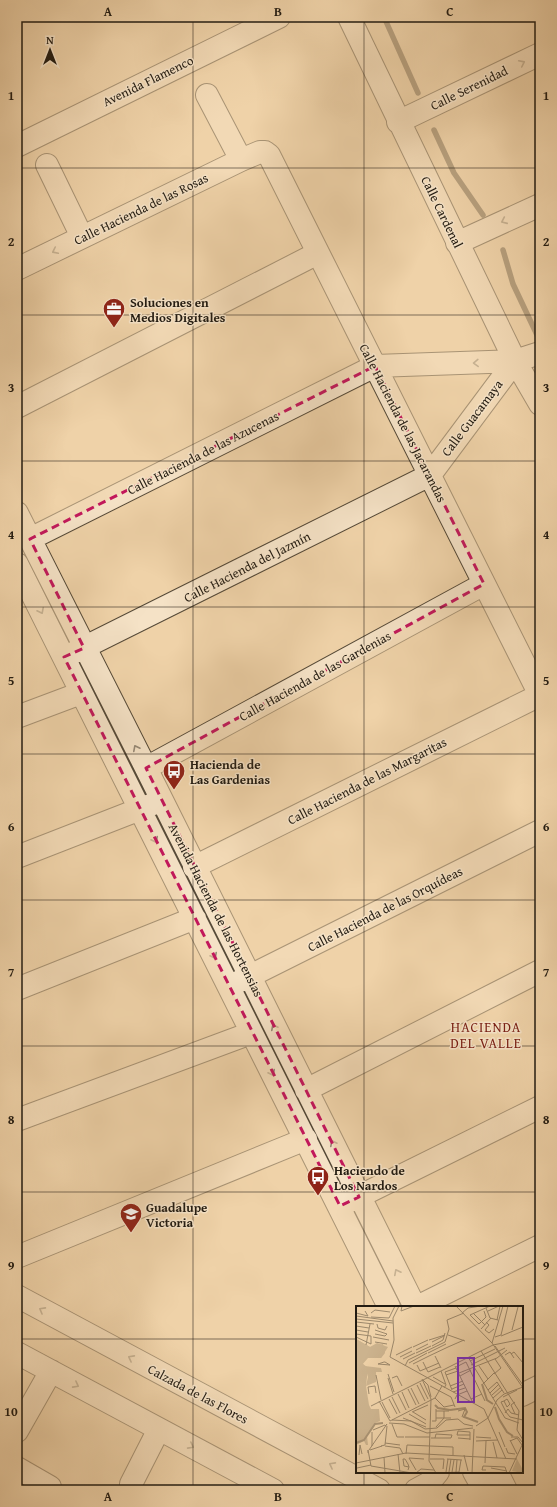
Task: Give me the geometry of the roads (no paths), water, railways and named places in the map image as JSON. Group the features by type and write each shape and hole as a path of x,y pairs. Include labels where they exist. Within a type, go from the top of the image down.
{"street":[{"name":"Avenida Flamenco","path":"17,146 279,17"},
{"name":"Calle Cardenal","path":"349,17 398,122 515,361 540,404"},
{"name":"Calle Serenidad","path":"398,122 540,54"},
{"path":"207,95 241,160"},
{"name":"Calle Hacienda de las Rosas","path":"17,269 241,160 260,152 265,152"},
{"name":"Calle Hacienda de las Jacarandas","path":"265,152 269,155 540,695"},
{"path":"46,165 82,237"},
{"path":"457,243 540,205"},
{"path":"17,407 318,254"},
{"name":"Calle Guacamaya","path":"375,366 515,361 540,352"},
{"name":"Calle Guacamaya","path":"430,475 515,361"},
{"name":"Calle Hacienda de las Azucenas","path":"30,539 375,366"},
{"name":"Calle Hacienda del Jazmín","path":"64,657 430,475"},
{"name":"Avenida Hacienda de las Hortensias","path":"17,513 146,768 161,801 359,1197 415,1306"},
{"name":"Avenida Hacienda de las Hortensias","path":"17,564 22,588 64,657 229,986 251,1033 340,1206 389,1306"},
{"name":"Calle Hacienda de las Gardenias","path":"146,768 484,584"},
{"path":"17,717 81,692"},
{"name":"Calle Hacienda de las Margaritas","path":"194,867 540,695"},
{"path":"17,857 161,801"},
{"name":"Calle Hacienda de las Orquídeas","path":"229,986 540,831"},
{"path":"17,989 195,918"},
{"path":"306,1090 540,970"},
{"path":"17,1120 251,1033"},
{"path":"340,1206 540,1107"},
{"path":"17,1257 306,1139"},
{"path":"418,1306 540,1246"},
{"name":"Calzada de las Flores","path":"17,1296 379,1490"},
{"path":"17,1353 159,1429 264,1488"},
{"path":"17,1432 51,1371"},
{"path":"523,1395 540,1386"},
{"path":"131,1484 159,1429"},
{"path":"17,1468 50,1487"},
{"path":"416,1490 428,1483 437,1473"},
{"path":"475,1473 484,1490"},
{"path":"498,1473 506,1490"}],"waterway":[{"path":"384,17 418,93"},
{"path":"434,130 454,173 483,215"},
{"path":"503,250 513,284 538,337"}],"place":[{"name":"Soluciones en Medios Digitales","path":"114,328"},
{"name":"Hacienda de Las Gardenias","path":"174,790"},
{"name":"Haciendo de Los Nardos","path":"318,1196"},
{"name":"Guadalupe Victoria","path":"131,1234"}],"district":[{"name":"HACIENDA DEL VALLE","path":"486,1036"}]}
